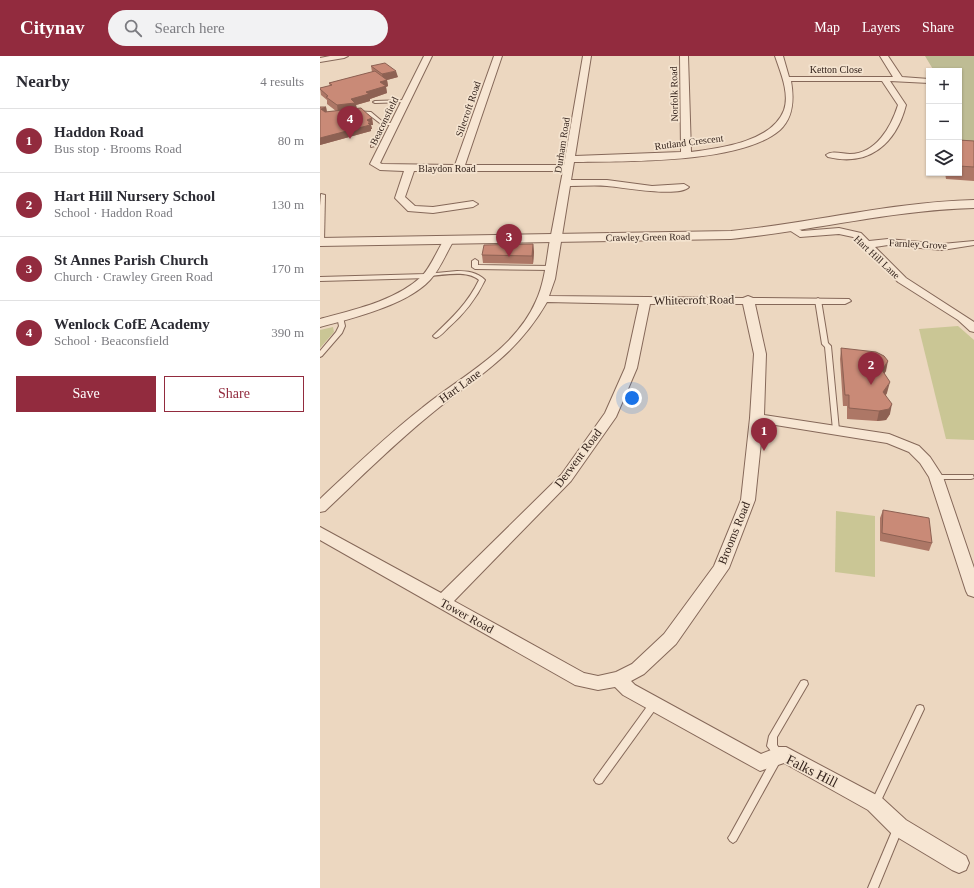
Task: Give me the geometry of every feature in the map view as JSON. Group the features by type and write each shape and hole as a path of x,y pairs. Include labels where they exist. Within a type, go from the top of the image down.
{"street":[{"path":"320,60 344,56"},
{"name":"Beaconsfield","path":"410,168 380,167 375,164 396,124 428,56"},
{"name":"Silecroft Road","path":"459,168 498,56"},
{"name":"Durham Road","path":"556,238 567,183 587,56"},
{"name":"Norfolk Road","path":"684,56 686,155"},
{"name":"Rutland Crescent","path":"571,158 686,155 716,152 744,144 766,134 781,124 788,111 789,99 786,79 779,56"},
{"path":"884,56 899,79"},
{"name":"Ketton Close","path":"786,79 926,80"},
{"path":"831,155 857,157 874,150 882,144 899,117 902,105 885,80"},
{"name":"Blaydon Road","path":"473,204 433,210 412,209 400,198 410,168 569,168"},
{"path":"567,183 612,183 627,187 652,189 684,187"},
{"name":"Crawley Green Road","path":"321,242 731,235 791,228 874,213 948,204 974,204"},
{"name":"Hart Hill Lane","path":"791,228 800,234 839,231 857,235 902,280 962,318 974,328"},
{"name":"Hart Lane","path":"320,507 430,408 509,347 530,322 543,298 551,268 556,238"},
{"path":"320,323 388,301 412,290 428,275 449,240"},
{"name":"Farnley Grove","path":"866,245 888,242 942,247 970,243"},
{"name":"Whitecroft Road","path":"543,298 645,301 844,301"},
{"name":"Brooms Road","path":"619,679 638,669 670,640 720,568 748,500 757,418 760,354 748,300"},
{"name":"Derwent Road","path":"442,602 566,478 611,414 631,368 645,301"},
{"path":"757,418 889,439 914,449 925,460 936,477 974,591"},
{"name":"Tower Road","path":"320,533 581,680 598,683 619,679"},
{"name":"Falks Hill","path":"619,679 629,690 760,763 779,755 786,756 875,804 899,827 958,863"}],"lane":[{"path":"375,102 406,101"},
{"path":"351,112 367,112 383,124 396,124"},
{"path":"373,146 383,124"},
{"path":"321,242 323,195"},
{"path":"475,261 475,267 551,268"},
{"path":"320,279 471,273 478,275 482,280 476,294 460,315 436,336"},
{"path":"818,300 825,344 828,346 836,430"},
{"path":"320,355 339,333 342,326 340,317"},
{"path":"936,477 971,477"},
{"path":"733,838 779,755 772,746 774,736 804,684"},
{"path":"599,780 654,704"},
{"path":"875,804 920,709"},
{"path":"873,888 899,827"}],"shaded area":[{"path":"925,56 974,56 974,149 962,148 962,68 932,68"},
{"path":"958,326 974,340 974,440 946,439 919,329"},
{"path":"333,327 334,332 320,348 320,330"},
{"path":"836,511 875,516 875,577 835,572"}],"building":[{"path":"385,63 396,71 382,74 371,66"},
{"path":"375,71 387,80 380,82 386,86 366,92 369,94 351,99 355,103 337,105 326,97 328,96 320,89 332,85 329,83"},
{"path":"320,107 326,107 321,109 325,112 361,108 372,118 367,120 371,123 368,123 370,125 320,138"},
{"path":"962,140 974,141 974,167 962,166"},
{"path":"533,244 532,256 482,255 484,245"},
{"path":"841,348 876,352 884,356 888,361 882,370 890,382 883,392 892,404 889,409 879,411 849,408 849,395 845,395"},
{"path":"883,510 929,518 932,543 882,533"}],"place":[{"name":"Wenlock CofE Academy","path":"350,139"},
{"name":"St Annes Parish Church","path":"509,257"},
{"name":"Hart Hill Nursery School","path":"871,385"},
{"name":"Haddon Road","path":"764,451"}]}
